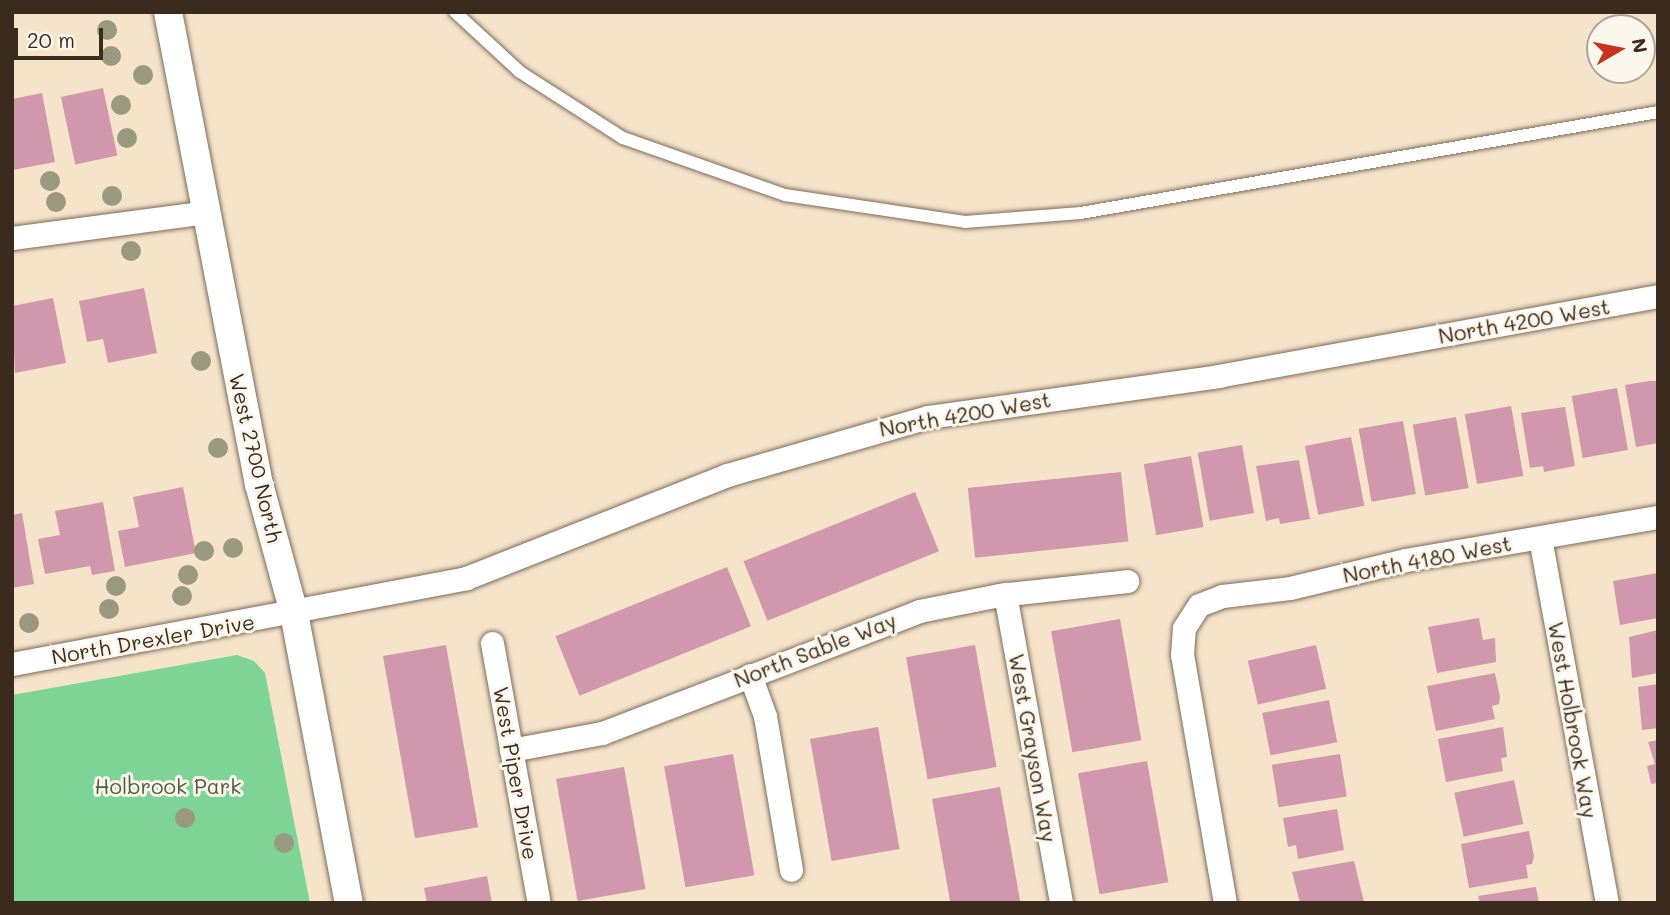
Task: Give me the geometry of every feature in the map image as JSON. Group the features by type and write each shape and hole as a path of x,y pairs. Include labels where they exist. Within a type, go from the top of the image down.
{"street":[{"name":"West 2700 North","path":"168,12 258,484 294,613 349,903"},
{"path":"12,239 206,212"},
{"name":"North 4200 West","path":"294,613 466,578 727,475 928,417 1218,376 1658,296"},
{"name":"North 4180 West","path":"1225,903 1182,655 1184,628 1199,605 1222,596 1290,588 1406,560 1658,517"},
{"name":"West Holbrook Way","path":"1540,538 1607,903"},
{"name":"North Sable Way","path":"511,750 602,733 886,621 1006,594 1127,581"},
{"name":"West Grayson Way","path":"1006,594 1061,903"},
{"name":"North Drexler Drive","path":"12,664 294,613"},
{"name":"West Piper Drive","path":"492,643 539,903"},
{"path":"750,675 765,716 791,870"}],"lane":[{"path":"455,12 520,72 623,138 785,195 965,222 1081,213 1658,112"}],"green space":[{"name":"Holbrook Park","path":"237,655 254,661 265,673 310,903 12,903 12,695"}],"building":[{"path":"103,88 117,155 75,164 61,97"},
{"path":"42,93 55,162 12,170 12,99"},
{"path":"144,288 157,353 108,363 103,339 87,342 79,301"},
{"path":"53,298 66,363 15,373 12,306"},
{"path":"1658,381 1658,443 1636,447 1625,385"},
{"path":"1617,388 1628,450 1583,458 1572,396"},
{"path":"1511,406 1523,476 1477,484 1465,414"},
{"path":"1565,407 1575,466 1544,472 1543,466 1530,468 1521,413"},
{"path":"1456,417 1469,488 1425,496 1413,425"},
{"path":"1403,421 1416,494 1372,502 1359,429"},
{"path":"1351,437 1364,506 1318,515 1305,446"},
{"path":"1242,445 1254,513 1210,521 1198,453"},
{"path":"1191,456 1204,527 1156,535 1144,464"},
{"path":"1299,460 1310,519 1280,524 1279,518 1266,521 1256,466"},
{"path":"1121,472 1128,542 975,558 968,488"},
{"path":"183,487 196,553 125,567 118,531 139,527 133,497"},
{"path":"915,492 939,551 767,621 743,561"},
{"path":"103,502 115,571 92,575 90,566 45,574 38,539 60,535 55,511"},
{"path":"22,513 34,584 12,588 12,515"},
{"path":"727,567 751,626 579,696 555,636"},
{"path":"1658,573 1658,618 1620,625 1613,581"},
{"path":"1479,618 1483,640 1495,638 1496,662 1437,673 1428,627"},
{"path":"1120,619 1141,740 1072,752 1051,631"},
{"path":"1658,630 1658,673 1632,678 1629,637"},
{"path":"446,645 478,827 415,838 383,656"},
{"path":"975,645 997,767 928,779 906,657"},
{"path":"1316,645 1326,689 1258,705 1248,661"},
{"path":"1495,673 1500,697 1499,704 1492,706 1495,719 1436,731 1427,686"},
{"path":"1658,684 1658,728 1642,730 1638,687"},
{"path":"1329,700 1337,742 1270,755 1262,713"},
{"path":"878,727 900,849 832,861 810,739"},
{"path":"1503,727 1507,757 1501,758 1503,771 1446,782 1438,739"},
{"path":"1658,740 1658,783 1651,784 1647,766 1655,764 1648,742"},
{"path":"733,754 754,875 685,887 664,766"},
{"path":"1340,754 1347,796 1279,807 1272,765"},
{"path":"1147,761 1168,882 1099,894 1078,773"},
{"path":"624,767 646,889 578,901 556,779"},
{"path":"1514,780 1523,824 1464,837 1454,793"},
{"path":"1000,787 1020,903 950,903 932,799"},
{"path":"1337,809 1344,850 1298,859 1296,845 1288,847 1283,818"},
{"path":"1529,831 1534,856 1532,864 1526,865 1528,878 1469,888 1461,844"},
{"path":"1354,861 1364,902 1300,903 1292,872"},
{"path":"487,876 492,903 427,903 424,888"},
{"path":"1536,887 1539,903 1480,903 1478,896"}]}
